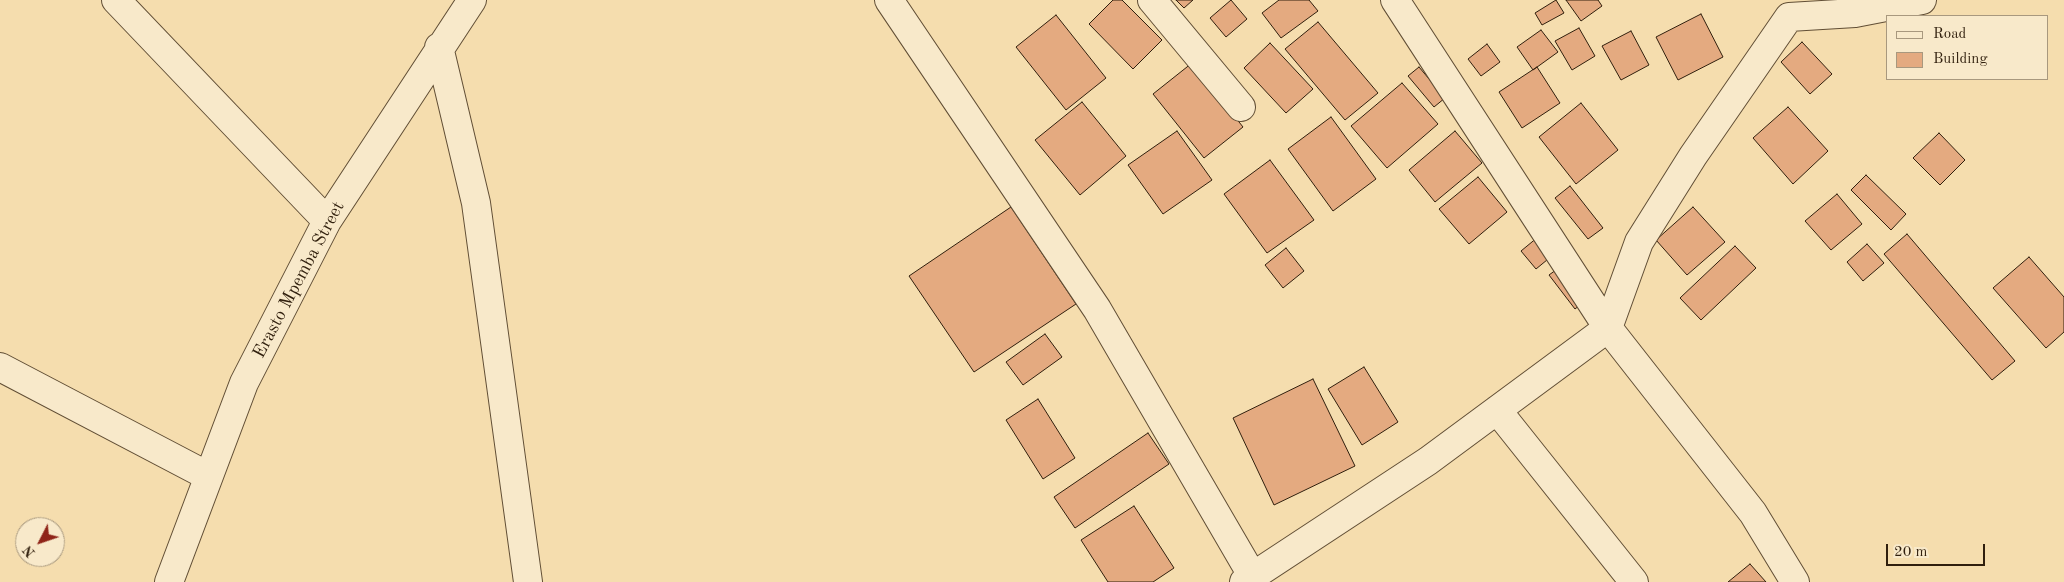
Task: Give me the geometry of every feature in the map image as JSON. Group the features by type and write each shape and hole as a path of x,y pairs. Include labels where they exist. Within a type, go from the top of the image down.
{"street":[{"path":"116,0 327,221"},
{"name":"Erasto Mpemba Street","path":"169,582 244,383 327,221 439,47 472,0"},
{"path":"889,0 1097,309 1248,579 1428,461 1608,328 1639,242 1783,8 1855,13 1922,0"},
{"path":"1152,0 1241,107"},
{"path":"1395,0 1608,328 1753,513 1795,582"},
{"path":"439,47 476,203 528,582"},
{"path":"0,367 208,476"},
{"path":"1497,410 1634,582"}],"building":[{"path":"1113,0 1122,0 1162,40 1133,69 1089,24"},
{"path":"1176,0 1193,0 1184,8"},
{"path":"1231,0 1247,19 1226,37 1210,18"},
{"path":"1279,0 1309,0 1318,11 1281,38 1262,13"},
{"path":"1556,0 1564,13 1542,25 1535,13"},
{"path":"1566,0 1598,0 1602,6 1581,21"},
{"path":"1701,14 1723,57 1678,80 1656,37"},
{"path":"1056,15 1106,78 1066,110 1016,47"},
{"path":"1318,22 1378,93 1345,120 1285,49"},
{"path":"1579,28 1595,56 1572,70 1555,41"},
{"path":"1541,30 1558,52 1533,70 1517,47"},
{"path":"1631,31 1649,65 1621,80 1602,46"},
{"path":"1802,42 1832,74 1810,94 1781,62"},
{"path":"1270,43 1313,89 1286,113 1244,68"},
{"path":"1487,44 1500,62 1481,76 1468,59"},
{"path":"1192,63 1243,127 1204,158 1153,94"},
{"path":"1419,67 1445,98 1434,107 1408,76"},
{"path":"1537,67 1560,103 1522,128 1499,92"},
{"path":"1402,83 1438,124 1387,168 1351,126"},
{"path":"1082,102 1126,156 1080,195 1035,140"},
{"path":"1581,103 1618,150 1576,184 1539,137"},
{"path":"1788,107 1828,151 1793,184 1753,138"},
{"path":"1331,117 1376,179 1333,211 1288,149"},
{"path":"1177,131 1212,180 1163,214 1128,165"},
{"path":"1455,131 1482,163 1435,202 1409,170"},
{"path":"1939,133 1965,160 1940,185 1913,158"},
{"path":"1270,160 1314,220 1267,253 1224,194"},
{"path":"1866,175 1906,214 1891,230 1851,190"},
{"path":"1478,177 1507,212 1469,244 1439,209"},
{"path":"1570,186 1603,228 1588,239 1555,198"},
{"path":"1837,194 1862,224 1831,250 1805,221"},
{"path":"1011,207 1076,304 974,372 909,276"},
{"path":"1693,207 1725,242 1687,275 1656,240"},
{"path":"1907,234 2015,361 1992,380 1884,254"},
{"path":"1538,237 1553,255 1536,269 1521,251"},
{"path":"1867,244 1884,263 1863,281 1847,262"},
{"path":"1735,246 1756,268 1701,320 1680,298"},
{"path":"1286,248 1304,271 1283,288 1265,265"},
{"path":"2029,257 2064,297 2064,332 2046,348 1993,288"},
{"path":"1560,267 1586,300 1575,309 1549,275"},
{"path":"1045,334 1062,357 1023,385 1006,362"},
{"path":"1364,367 1398,422 1362,445 1328,389"},
{"path":"1313,379 1355,466 1274,505 1233,418"},
{"path":"1038,399 1075,458 1043,479 1006,420"},
{"path":"1148,433 1169,464 1075,528 1054,497"},
{"path":"1134,506 1174,568 1153,582 1108,582 1081,540"},
{"path":"1750,564 1766,582 1728,582"}]}
